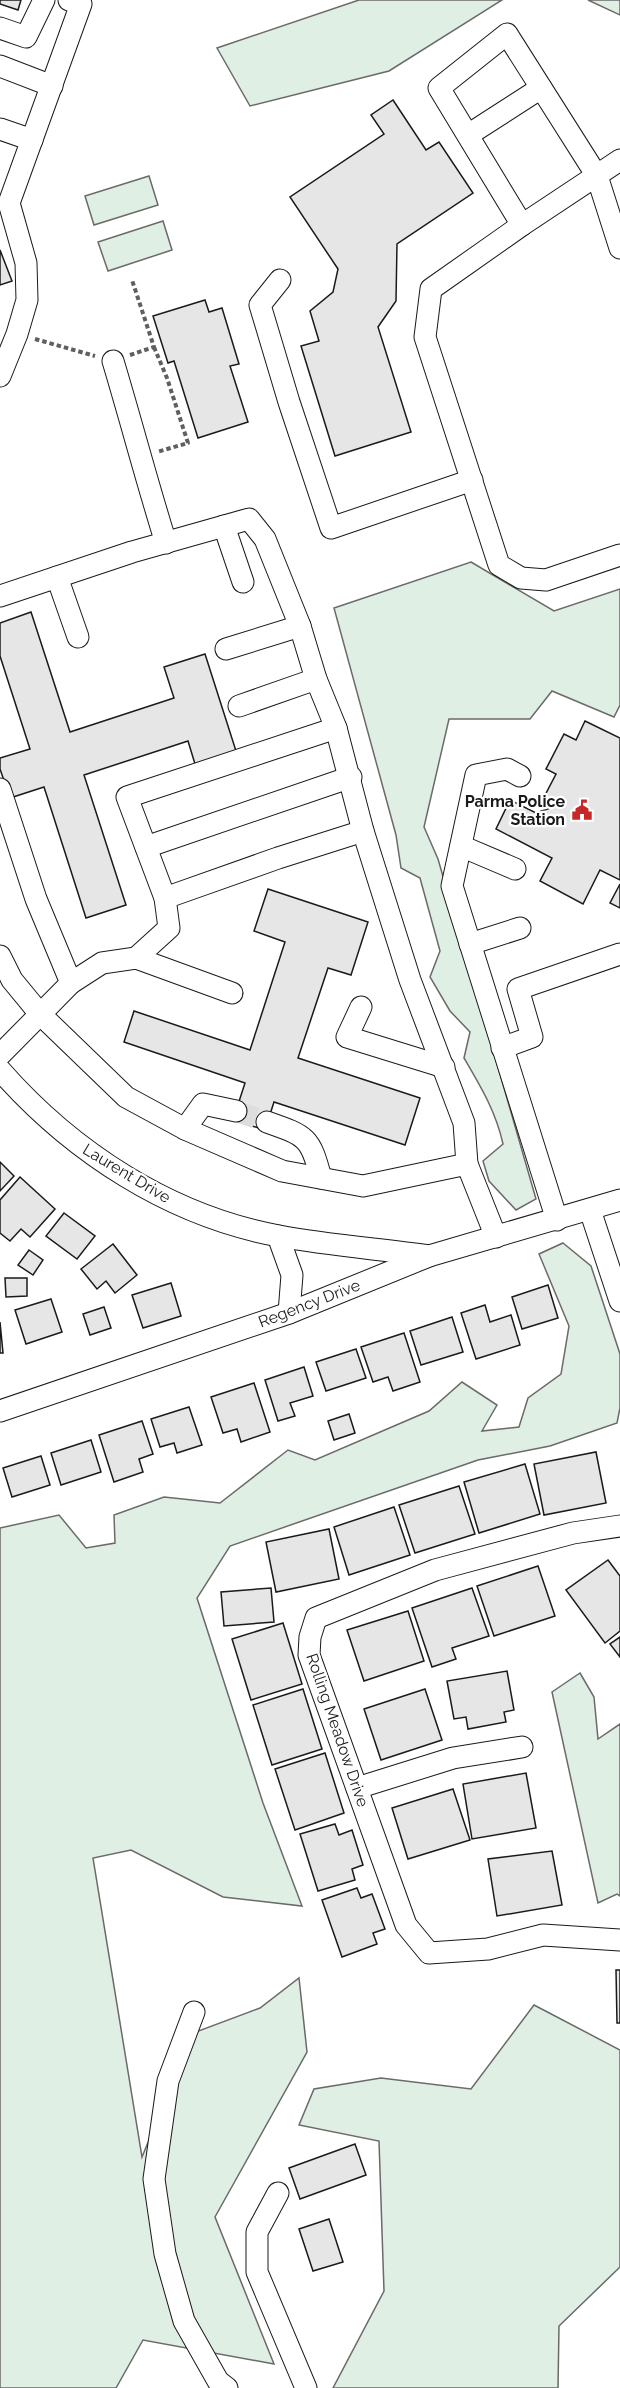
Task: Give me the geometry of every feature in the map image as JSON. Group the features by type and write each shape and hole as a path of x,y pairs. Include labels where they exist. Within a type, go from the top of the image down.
{"street":[{"path":"0,28 26,36 44,0"},
{"path":"0,376 17,334 27,300 26,263 9,203 7,185 32,140 81,4 69,0"},
{"path":"522,225 439,88 507,34 597,176 620,248"},
{"path":"0,66 52,86"},
{"path":"468,135 541,88"},
{"path":"0,129 32,140"},
{"path":"620,160 522,225 431,290 425,337 499,565 521,578 546,580 620,555"},
{"path":"280,280 260,305 289,402 332,528 472,480"},
{"path":"113,361 166,543"},
{"path":"0,596 249,519 265,539 300,626 316,679 336,728 351,777 363,831 410,980 464,1124 467,1164 496,1237"},
{"path":"224,526 243,582"},
{"path":"57,577 78,637"},
{"path":"226,649 300,626"},
{"path":"239,706 316,679"},
{"path":"136,958 169,928 165,898 127,797 336,728"},
{"path":"520,776 507,768 476,775 453,886 556,1220"},
{"path":"146,847 351,777"},
{"path":"0,789 36,899 71,983"},
{"path":"165,898 363,831"},
{"path":"461,846 515,869"},
{"path":"470,944 520,928"},
{"path":"502,1048 532,1037 518,989 620,954"},
{"path":"0,956 12,980 40,1014 126,1097 185,1129 282,1171 363,1186 467,1164"},
{"path":"0,1055 71,983 102,963 136,958 232,993"},
{"path":"361,1007 347,1037 444,1067"},
{"name":"Laurent Drive","path":"0,1070 46,1118 69,1137 137,1183 191,1209 278,1236 429,1256"},
{"path":"185,1129 203,1104 236,1111"},
{"path":"267,1122 296,1132 313,1148 321,1178"},
{"name":"Regency Drive","path":"0,1412 289,1313 429,1256 620,1200"},
{"path":"590,1210 620,1301"},
{"path":"278,1236 292,1275 289,1313"},
{"name":"Rolling Meadow Drive","path":"620,1526 573,1533 435,1570 316,1618 310,1637 309,1655 406,1925 429,1953 488,1949 543,1935 620,1940"},
{"path":"357,1788 453,1758 522,1746"},
{"path":"194,2012 168,2081 154,2179 165,2254 184,2321 218,2381 227,2388"},
{"path":"278,2193 257,2232 257,2272 306,2388"}],"path":[{"path":"132,280 188,443 141,458"},
{"path":"17,334 113,361 154,347"}],"green space":[{"path":"359,0 502,0 389,71 250,106 217,48"},
{"path":"588,0 620,0 620,15"},
{"path":"149,176 158,205 94,225 85,196"},
{"path":"163,221 172,250 108,271 98,242"},
{"path":"471,562 554,611 620,589 620,705 614,717 552,691 530,719 449,719 424,827 438,859 536,1199 516,1210 489,1181 483,1161 503,1144 500,1132 487,1100 464,1058 470,1032 450,1011 430,977 440,951 420,878 401,868 396,835 334,608"},
{"path":"563,1243 591,1266 620,1354 620,1408 617,1423 550,1446 478,1460 230,1546 197,1598 263,1803 302,1906 223,1897 131,1850 93,1858 142,2157 193,2033 260,2008 299,1978 307,2052 215,2217 274,2364 143,2340 116,2388 0,2388 0,1528 59,1515 86,1548 115,1543 114,1515 164,1497 220,1503 288,1450 315,1460 429,1411 462,1382 497,1405 482,1431 519,1427 528,1398 561,1374 569,1326 539,1254"},
{"path":"580,1673 594,1697 598,1739 620,1724 620,1896 617,1894 598,1903 552,1692"},
{"path":"534,2005 620,2050 620,2267 559,2326 558,2388 333,2388 384,2291 379,2141 299,2125 314,2089 381,2078 471,2089"}],"building":[{"path":"0,0 21,0 18,10 0,4"},
{"path":"393,100 426,150 439,142 473,193 397,244 396,301 378,327 411,432 335,456 301,346 319,341 310,311 333,292 338,269 290,197 384,134 371,115"},
{"path":"0,250 12,281 0,285"},
{"path":"205,300 209,312 222,308 239,364 230,366 248,422 198,438 174,361 168,363 153,316"},
{"path":"31,612 70,732 174,698 164,667 205,654 236,751 195,764 188,741 84,775 126,905 86,918 44,787 10,798 0,769 0,758 30,749 0,656 0,623"},
{"name":"Parma Police Station","path":"585,721 620,738 620,880 600,870 583,904 540,881 552,858 496,829 510,800 536,813 553,807 542,801 556,774 546,769 564,734 576,740"},
{"path":"620,884 620,908 610,903"},
{"path":"268,889 368,922 351,975 328,968 298,1058 420,1098 405,1145 274,1102 265,1130 233,1120 245,1083 124,1042 134,1011 250,1050 285,942 254,931"},
{"path":"0,1162 14,1176 0,1191"},
{"path":"20,1177 55,1209 30,1237 21,1229 10,1241 0,1233 0,1200"},
{"path":"64,1213 95,1236 77,1259 46,1236"},
{"path":"113,1244 137,1275 115,1293 106,1281 97,1289 81,1269"},
{"path":"29,1250 43,1260 33,1275 18,1265"},
{"path":"5,1278 27,1278 27,1296 6,1297"},
{"path":"171,1283 181,1316 143,1328 132,1295"},
{"path":"548,1285 558,1318 522,1329 512,1297"},
{"path":"51,1299 62,1332 26,1344 15,1310"},
{"path":"485,1305 490,1322 511,1315 520,1345 476,1359 461,1313"},
{"path":"104,1307 111,1328 90,1335 83,1314"},
{"path":"452,1317 463,1352 421,1365 410,1331"},
{"path":"0,1322 3,1353 0,1353"},
{"path":"404,1333 420,1382 393,1391 388,1377 373,1382 361,1347"},
{"path":"356,1349 366,1378 326,1391 316,1362"},
{"path":"304,1367 313,1396 290,1403 295,1416 278,1421 265,1380"},
{"path":"254,1383 270,1432 241,1442 237,1429 223,1433 211,1397"},
{"path":"189,1407 202,1445 177,1453 174,1443 160,1447 151,1419"},
{"path":"349,1414 355,1433 334,1440 328,1421"},
{"path":"142,1421 153,1454 139,1459 143,1472 114,1482 99,1435"},
{"path":"91,1440 101,1472 61,1485 51,1453"},
{"path":"596,1452 606,1503 544,1515 534,1464"},
{"path":"41,1456 50,1485 12,1497 3,1468"},
{"path":"525,1464 540,1514 479,1533 464,1482"},
{"path":"459,1486 475,1534 415,1553 399,1505"},
{"path":"394,1507 410,1555 349,1575 334,1527"},
{"path":"329,1529 339,1579 276,1592 266,1542"},
{"path":"608,1560 620,1576 620,1631 605,1643 566,1590"},
{"path":"538,1566 555,1616 494,1636 477,1586"},
{"path":"271,1588 274,1622 224,1626 221,1592"},
{"path":"472,1588 489,1636 452,1648 456,1659 432,1667 412,1608"},
{"path":"408,1611 424,1661 364,1681 347,1630"},
{"path":"283,1623 302,1684 251,1700 232,1639"},
{"path":"620,1637 620,1657 610,1644"},
{"path":"507,1671 514,1710 504,1712 506,1722 468,1729 466,1717 454,1719 447,1681"},
{"path":"303,1689 322,1749 272,1765 253,1705"},
{"path":"425,1689 442,1740 381,1760 364,1709"},
{"path":"325,1753 344,1813 295,1830 275,1769"},
{"path":"526,1773 536,1828 472,1839 463,1784"},
{"path":"453,1789 470,1840 408,1859 392,1808"},
{"path":"335,1824 339,1835 352,1830 363,1865 352,1869 355,1880 318,1891 300,1834"},
{"path":"552,1851 562,1905 497,1916 488,1859"},
{"path":"357,1888 361,1898 372,1894 385,1929 373,1933 377,1944 342,1957 322,1900"},
{"path":"616,1970 620,1970 620,2023 617,2023"},
{"path":"355,2144 366,2175 300,2199 289,2168"},
{"path":"329,2219 343,2262 313,2271 299,2229"}],"tunnel":[{"path":"236,1111 267,1122"}],"place":[{"name":"Parma Police Station","path":"582,810"}]}
